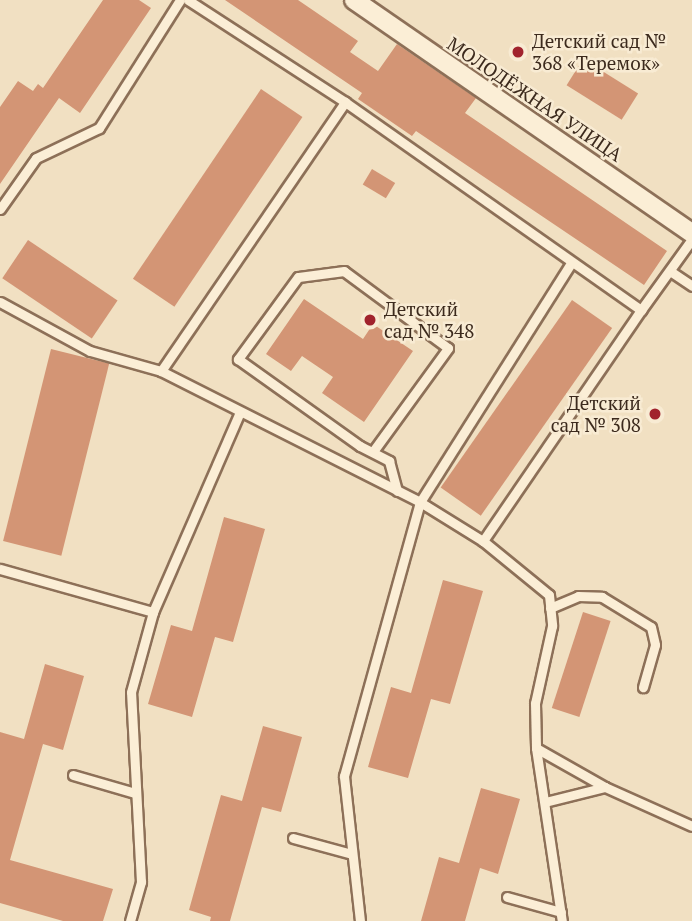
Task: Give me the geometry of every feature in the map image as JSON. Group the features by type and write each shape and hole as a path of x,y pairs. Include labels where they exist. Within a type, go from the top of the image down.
{"street":[{"name":"МОЛОДЁЖНАЯ УЛИЦА","path":"354,0 691,229"}],"lane":[{"path":"0,209 36,158 99,128 180,0"},
{"path":"188,0 345,102 571,263 642,310"},
{"path":"161,371 345,102"},
{"path":"483,541 670,271 691,229"},
{"path":"360,921 344,776 420,502 571,263"},
{"path":"374,450 448,348 344,271 298,277 238,359 360,446 374,450 389,461 397,491"},
{"path":"670,271 692,286"},
{"path":"0,302 90,351 161,371 239,414 420,502 483,541 549,595 552,626 535,703 536,748 562,917 507,897"},
{"path":"131,921 141,882 131,692 153,612 239,414"},
{"path":"0,569 153,612"},
{"path":"550,608 578,596 602,597 651,627 654,645 643,687"},
{"path":"536,748 605,787 692,826"},
{"path":"73,775 135,793"},
{"path":"545,802 605,787"},
{"path":"293,838 352,854"}],"building":[{"path":"103,0 139,0 151,8 80,113 59,98 0,184 0,107 18,81 33,91 38,84 43,88"},
{"path":"225,0 298,0 358,41 350,52 378,71 397,44 476,98 465,113 667,251 644,285 416,131 412,136 358,99 362,93"},
{"path":"583,59 638,93 622,120 567,85"},
{"path":"261,89 302,117 174,307 133,279"},
{"path":"372,169 395,183 386,198 363,184"},
{"path":"28,240 118,300 92,339 2,278"},
{"path":"304,299 363,339 373,324 413,351 364,422 322,393 333,377 302,356 291,371 266,354"},
{"path":"572,300 612,328 481,516 441,488"},
{"path":"51,349 109,364 61,556 3,541"},
{"path":"224,517 265,529 233,642 215,637 192,717 148,704 171,625 192,631"},
{"path":"443,580 483,591 450,704 431,699 408,778 368,767 391,687 411,693"},
{"path":"583,612 611,621 579,717 552,708"},
{"path":"45,664 84,676 63,750 43,744 10,860 113,889 103,921 63,921 0,903 0,732 24,739"},
{"path":"263,726 302,737 281,812 262,807 230,921 210,921 211,917 189,910 221,795 242,801"},
{"path":"481,788 520,799 498,874 480,868 465,921 421,921 439,857 459,863"}],"place":[{"name":"Детский сад № 368 «Теремок»","path":"518,52"},
{"name":"Детский сад № 348","path":"370,320"},
{"name":"Детский сад № 308","path":"655,414"}]}
